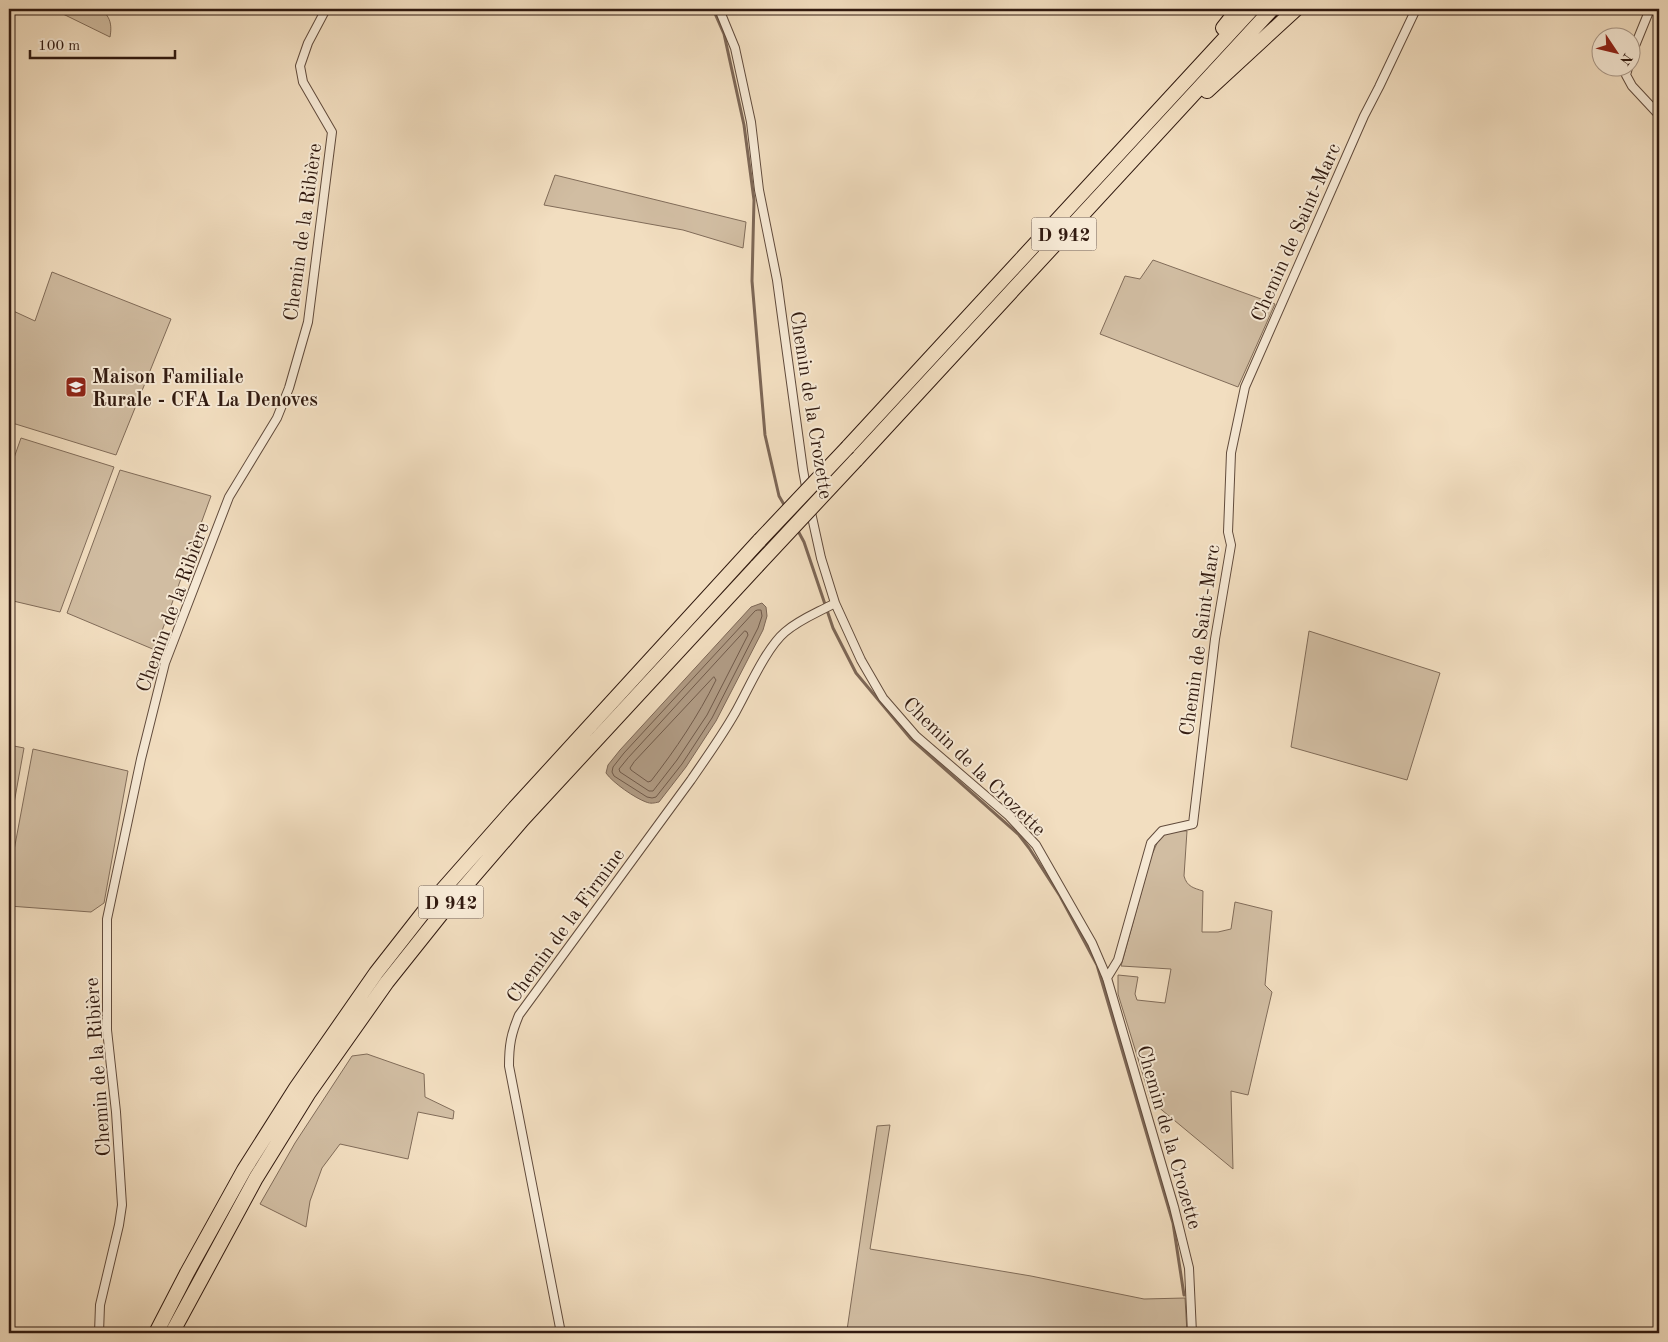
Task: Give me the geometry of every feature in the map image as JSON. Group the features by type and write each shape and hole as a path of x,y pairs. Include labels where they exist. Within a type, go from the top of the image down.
{"highway":[{"name":"D 942","path":"1140,140 1238,9"},
{"name":"D 942","path":"172,1333 256,1178 308,1094 386,982 442,913 523,819 856,460 1140,140 1252,9"},
{"name":"D 942","path":"156,1333 244,1170 296,1088 345,1016 430,904 513,810 760,540 1140,140 1272,9"},
{"name":"D 942","path":"1140,140 1185,111 1296,9"}],"street":[{"name":"Chemin de la Ribière","path":"99,1333 100,1305 122,1205 116,1112 107,1030 107,919 141,758 165,663 229,497 277,418 289,388 308,322 332,132 303,82 300,66 308,43 326,9"},
{"name":"Chemin de la Crozette","path":"719,9 735,48 751,122 759,190 777,280 803,470 821,558 834,603 861,660 883,698 916,736 1009,816 1036,845 1092,943 1108,978 1174,1207 1189,1268 1192,1333"},
{"name":"Chemin de Saint-Marc","path":"1108,978 1118,960 1151,843 1162,831 1193,824 1214,639 1231,545 1228,532 1231,453 1245,387 1364,116 1380,87 1416,9"},
{"path":"1640,34 1650,9"},
{"path":"1628,78 1632,86 1659,115"},
{"name":"Chemin de la Firmine","path":"561,1333 509,1066 509,1045 512,1030 519,1015 712,750 774,644 784,633 804,619 834,603"}],"shaded area":[{"path":"47,9 99,9 106,14 110,21 110,37 63,14"},
{"path":"555,175 746,222 743,248 683,230 544,205"},
{"path":"1153,260 1275,304 1238,387 1100,334 1125,276 1140,279"},
{"path":"52,272 171,319 116,455 9,422 9,309 35,321"},
{"path":"21,438 114,467 60,612 9,600 9,472"},
{"path":"120,470 211,496 155,650 67,613"},
{"path":"1309,631 1440,673 1407,780 1291,747"},
{"path":"9,745 24,748 9,831"},
{"path":"33,749 128,771 104,903 91,912 9,906 9,877"},
{"path":"1169,830 1187,831 1184,876 1189,885 1203,891 1202,932 1218,932 1231,929 1235,902 1272,911 1265,985 1272,992 1248,1095 1231,1091 1233,1169 1151,1101 1118,994 1118,975 1138,977 1135,994 1137,1000 1165,1003 1171,969 1121,966 1151,857 1161,834"},
{"path":"367,1054 424,1074 425,1097 454,1111 453,1119 418,1112 408,1159 340,1144 322,1168 310,1201 306,1227 260,1204 295,1143 352,1056"},
{"path":"890,1125 870,1249 1031,1276 1144,1299 1185,1298 1187,1333 860,1333 847,1330 877,1126"}],"water":[{"path":"762,603 766,607 767,616 763,630 716,721 686,767 659,802 646,802 619,786 606,773 608,765 751,607"}],"waterway":[{"path":"713,9 724,34 744,125 754,200 752,281 765,435 779,496 786,508"},
{"path":"797,529 804,542 833,628 856,673 911,739 1019,835 1060,896 1097,965 1173,1223 1184,1295"}],"place":[{"name":"Maison Familiale Rurale - CFA La Denoves","path":"76,387"}]}
